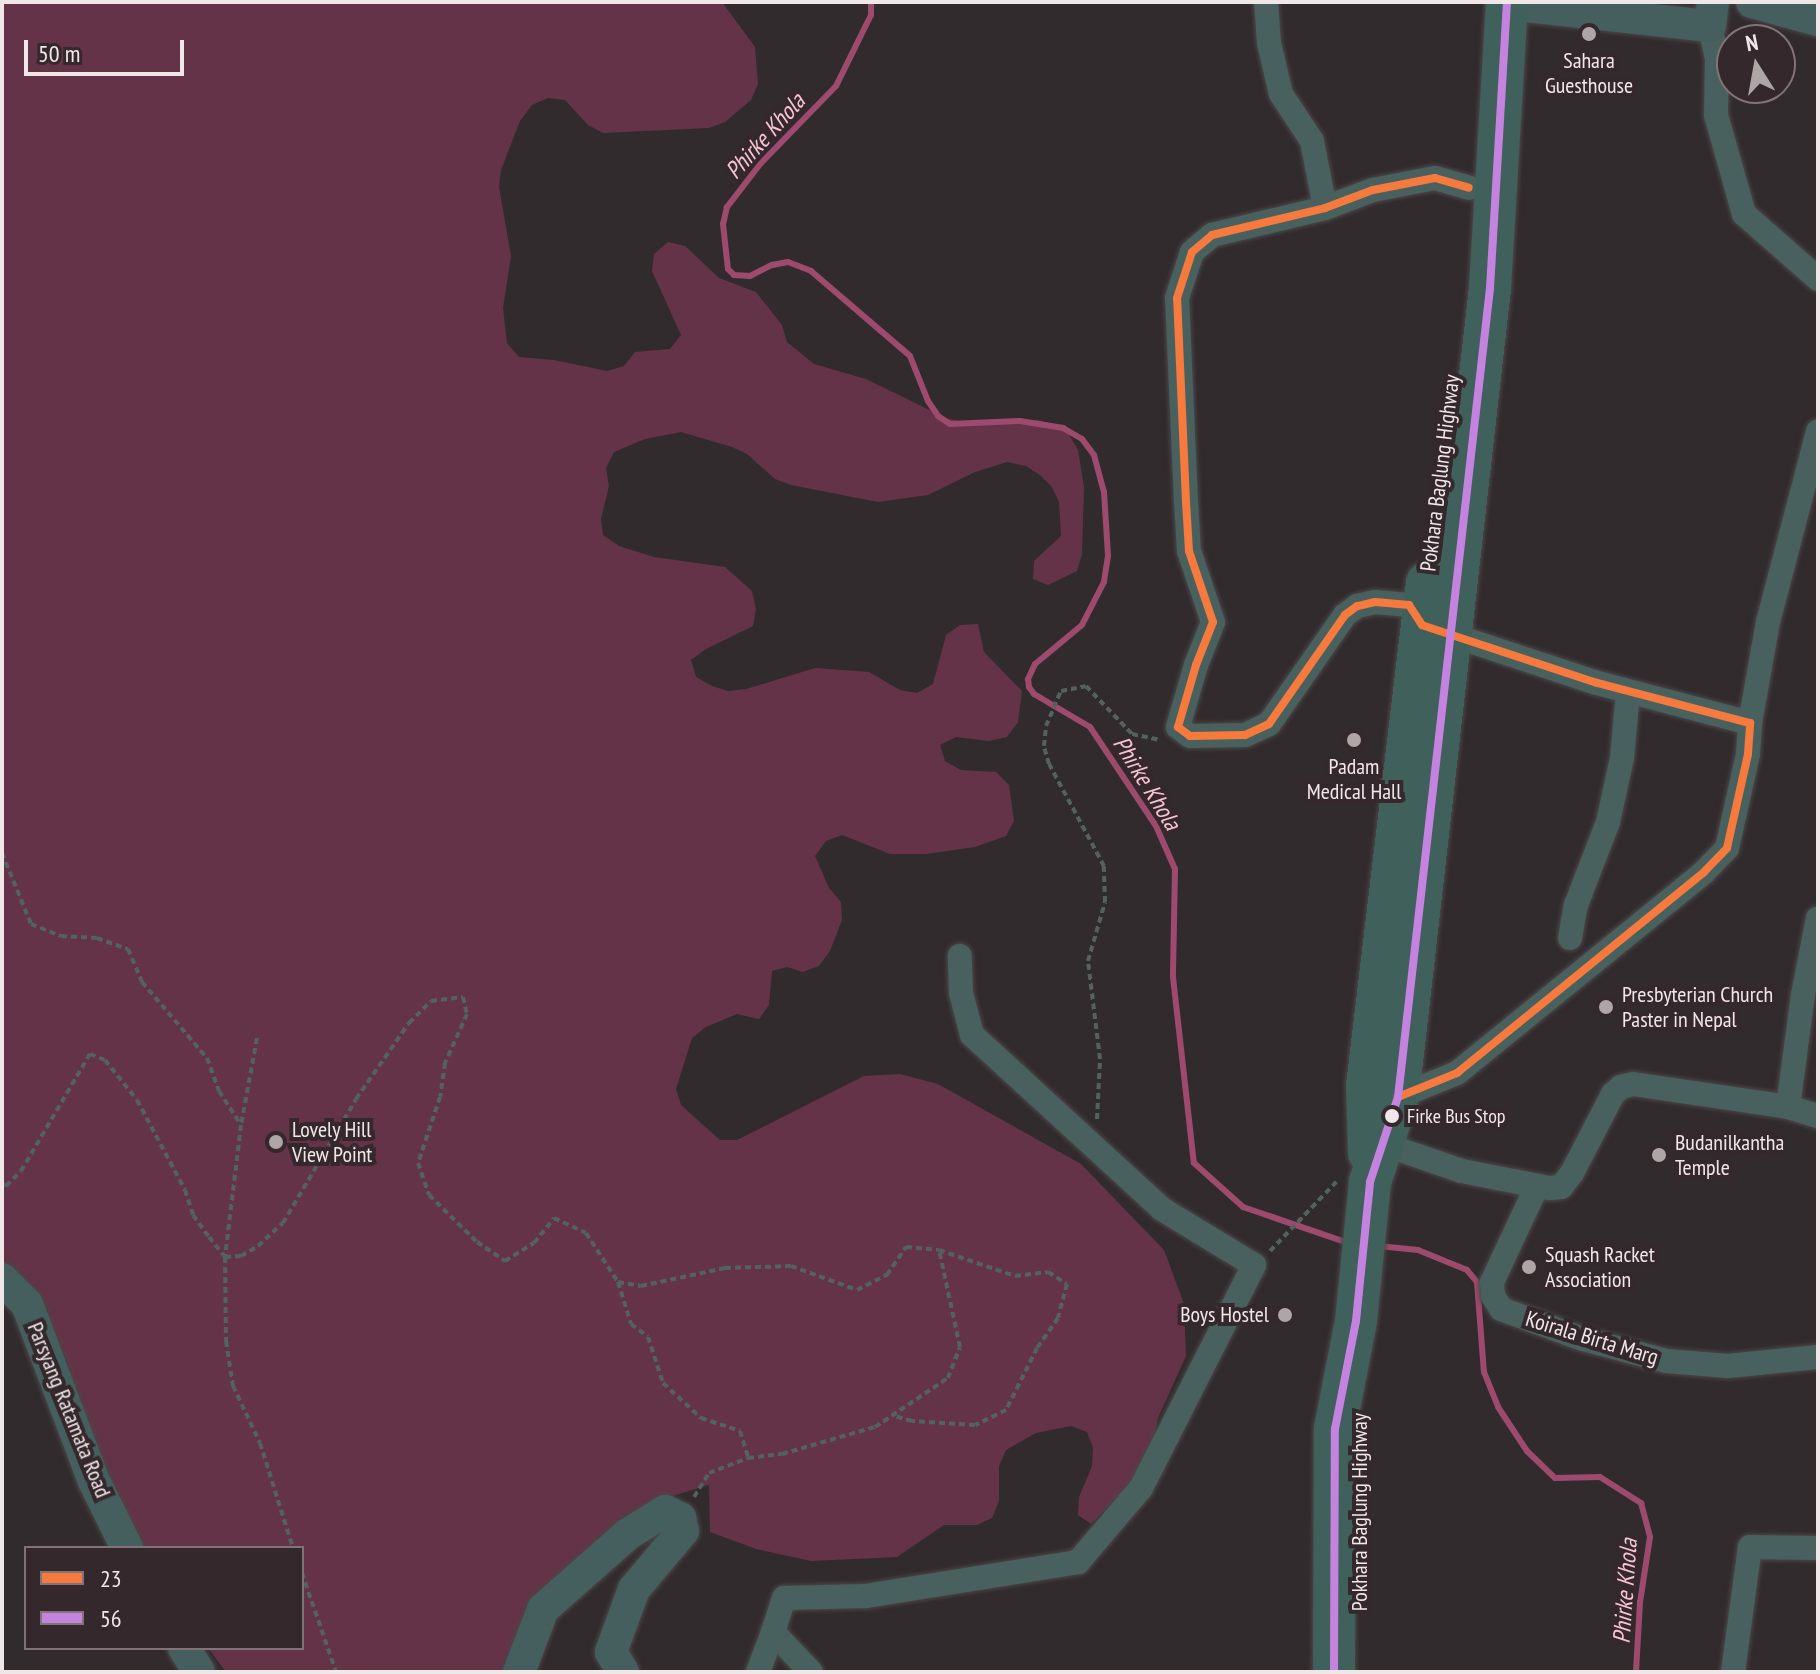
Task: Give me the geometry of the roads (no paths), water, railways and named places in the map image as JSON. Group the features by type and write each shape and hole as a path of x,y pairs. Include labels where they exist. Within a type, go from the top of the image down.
{"highway":[{"name":"Pokhara Baglung Highway","path":"1376,1163 1398,1097 1469,188 1498,3"},
{"name":"Pokhara Baglung Highway","path":"1376,1163 1367,1086 1490,288 1498,3"},
{"path":"1356,1321 1376,1163"},
{"name":"Pokhara Baglung Highway","path":"1334,1672 1335,1429 1356,1321"},
{"name":"Pokhara Baglung Highway","path":"1356,1321 1361,1436 1361,1672"}],"street":[{"path":"1266,2 1269,43 1281,94 1312,141 1325,208"},
{"path":"1752,2 1818,20"},
{"path":"1498,3 1712,14 1717,58 1716,115 1744,214 1818,279"},
{"path":"1469,188 1435,178 1373,190 1325,208 1212,235 1192,252 1177,298 1189,551 1213,622 1183,703 1178,727 1190,736 1245,735 1269,724 1345,615 1357,606 1375,602 1409,605 1436,630 1628,692 1750,723"},
{"path":"1398,1097 1457,1073 1704,872 1727,848 1745,774 1750,723 1768,622 1818,431"},
{"path":"1570,938 1580,892 1608,822 1622,758 1628,692"},
{"path":"1788,1107 1803,995 1818,918"},
{"path":"758,1672 784,1598 866,1596 1078,1562 1141,1488 1254,1265 1162,1209 972,1035 961,993 960,956"},
{"path":"1376,1163 1462,1171 1537,1186 1561,1187 1572,1173 1613,1094 1621,1087 1633,1084 1788,1107 1818,1116"},
{"name":"Koirala Birta Marg","path":"1537,1186 1492,1282 1493,1296 1501,1309 1583,1339 1666,1361 1728,1366 1818,1357"},
{"name":"Parsyang Ratamata Road","path":"2,1279 27,1304 94,1481 126,1546"},
{"path":"519,1672 543,1609 628,1534 665,1511 680,1518 683,1531 634,1589 611,1652 623,1672"},
{"path":"1733,1672 1750,1547 1818,1548"},
{"path":"773,1632 811,1672"},
{"path":"185,1650 199,1672"}],"waterway":[{"name":"Phirke Khola","path":"871,2 871,15 836,86 761,163 727,207 723,224 728,269 734,275 750,276 772,265 788,262 811,271 910,356 928,401 938,416 950,424 1020,421 1063,428 1082,439 1094,455 1104,492 1108,556 1104,582 1082,625 1035,664 1028,679 1029,687 1034,694 1090,727 1156,826 1175,869 1173,977 1194,1163 1243,1207 1348,1243"},
{"name":"Phirke Khola","path":"1379,1246 1418,1250 1467,1270 1477,1282 1484,1372 1498,1407 1527,1451 1555,1478 1600,1477 1641,1503 1650,1537 1640,1602 1636,1672"}],"place":[{"name":"Sahara Guesthouse","path":"1589,34"},
{"name":"Padam Medical Hall","path":"1354,740"},
{"name":"Presbyterian Church Paster in Nepal","path":"1606,1007"},
{"name":"Firke Bus Stop","path":"1392,1116"},
{"name":"Lovely Hill View Point","path":"276,1142"},
{"name":"Budanilkantha Temple","path":"1659,1155"},
{"name":"Squash Racket Association","path":"1529,1267"},
{"name":"Boys Hostel","path":"1285,1315"}]}
